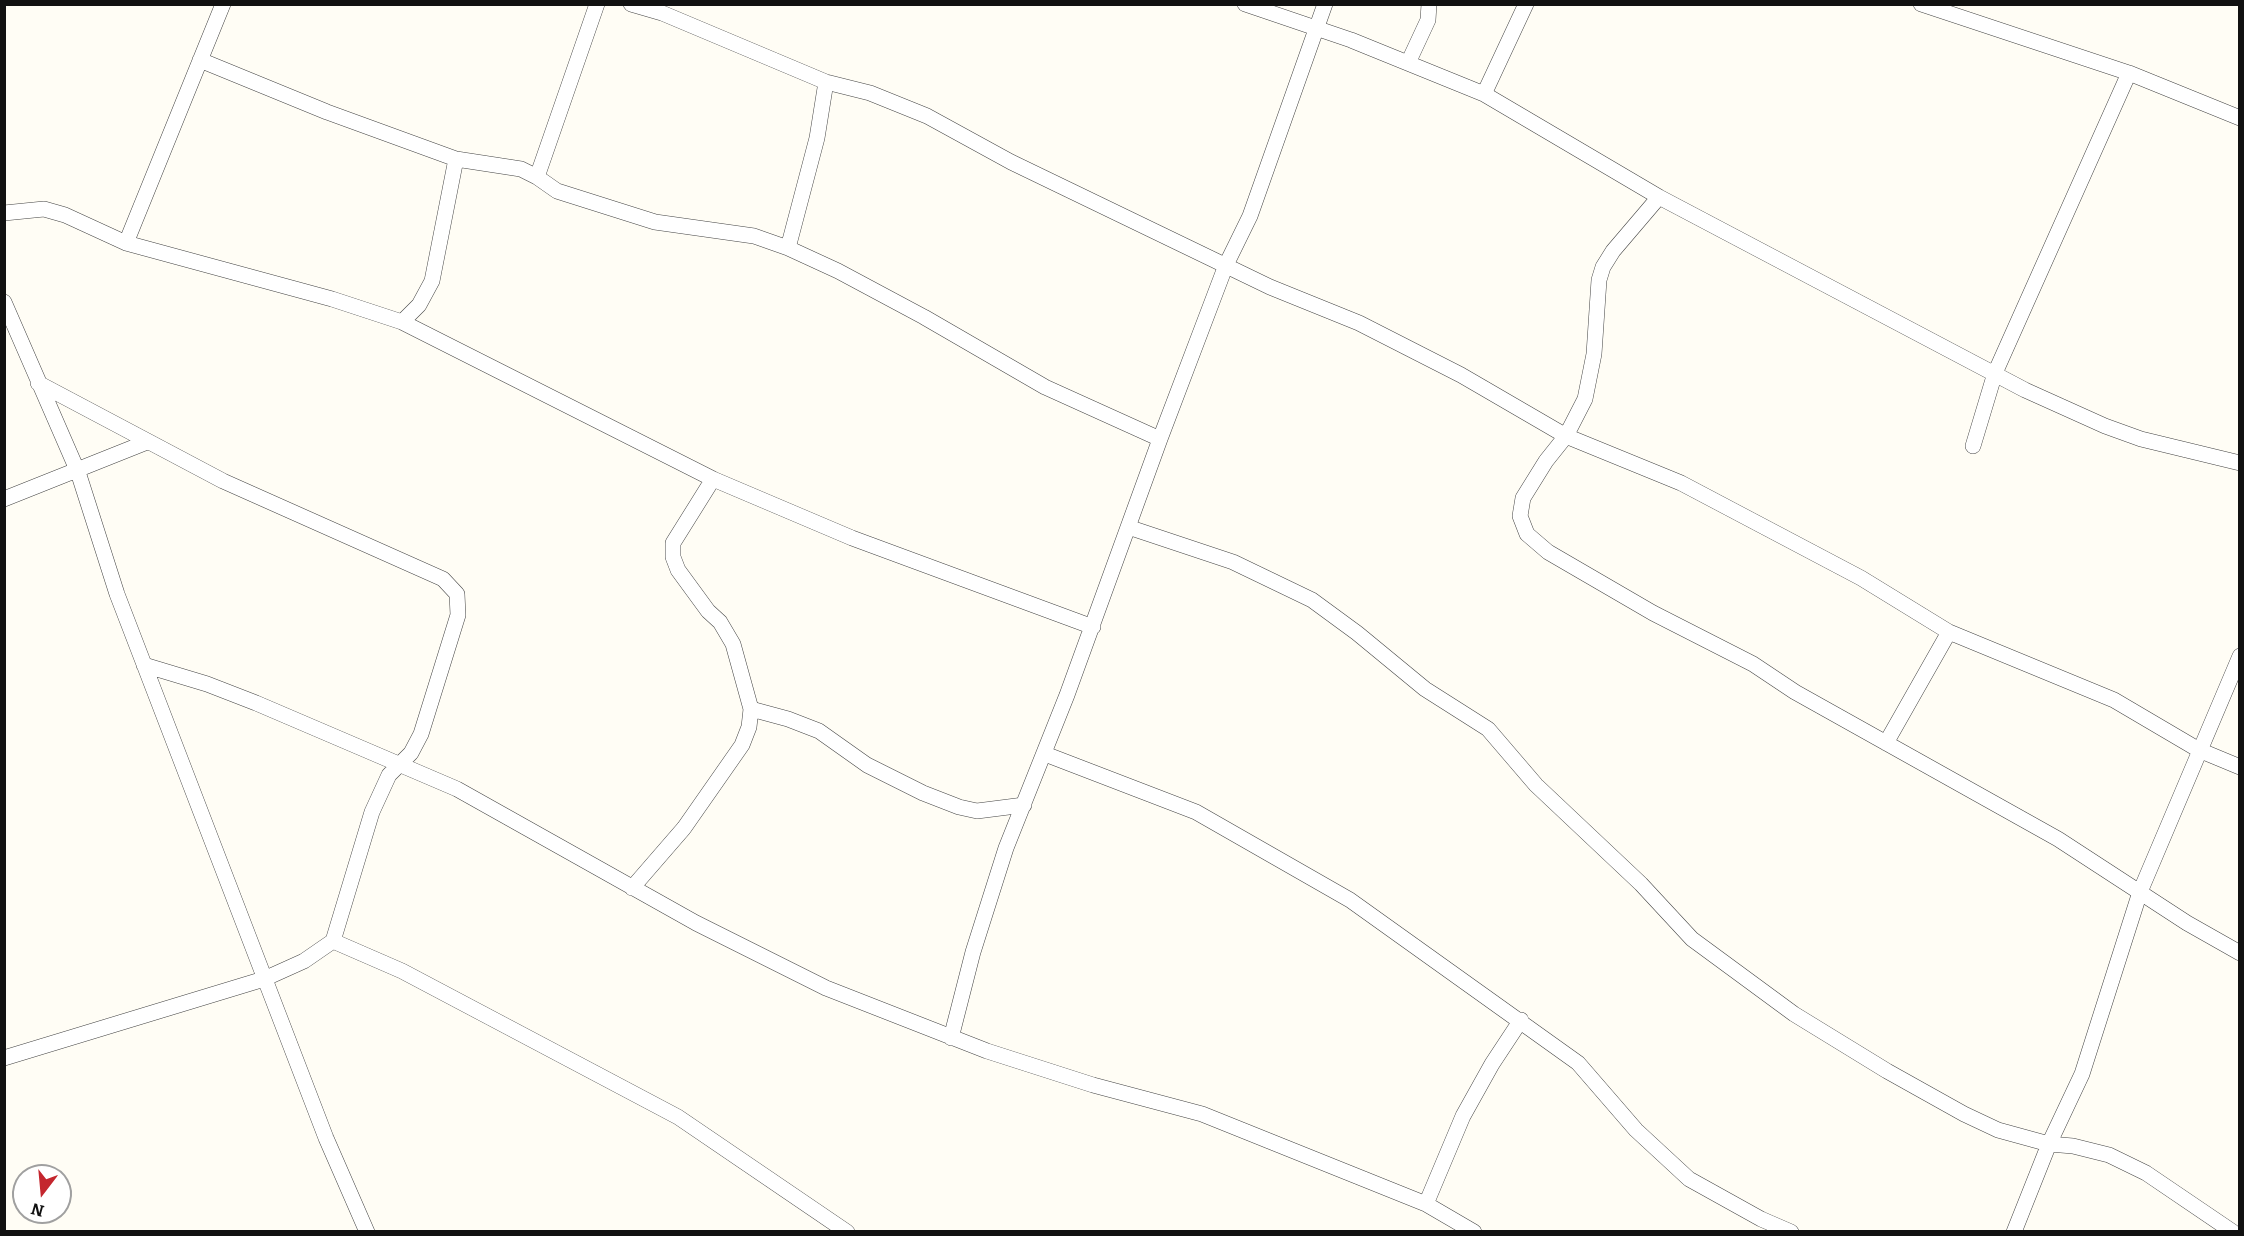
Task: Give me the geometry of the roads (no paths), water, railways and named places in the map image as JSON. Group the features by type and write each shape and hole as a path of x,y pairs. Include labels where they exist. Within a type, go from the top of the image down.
{"street":[{"path":"126,243 223,4"},
{"path":"537,177 597,4"},
{"path":"630,4 662,13 826,82 870,93 927,117 1011,162 1226,266 1359,323 1461,375 1566,436 1681,483 1759,522 1861,578 1949,632 2114,700 2199,750 2240,767"},
{"path":"1245,4 1408,63 1484,94 1659,197 2025,390 2140,439 2240,463"},
{"path":"951,1038 973,952 1006,848 1045,754 1226,266 1250,216 1325,4"},
{"path":"1408,63 1428,20 1430,4"},
{"path":"1484,94 1526,4"},
{"path":"1921,4 2129,73 2240,118"},
{"path":"200,60 327,112 456,159 521,170 537,177 557,191 655,222 745,235 788,248 838,271 924,317 1045,387 1160,439"},
{"path":"1973,446 1995,373 2129,73"},
{"path":"788,248 817,138 826,82"},
{"path":"402,322 419,305 432,281 456,159"},
{"path":"1659,197 1613,251 1603,267 1599,280 1594,354 1584,399 1566,436 1546,461 1523,498 1520,516 1527,534 1548,552 1602,585 1753,664 1886,743 2058,839 2240,953"},
{"path":"4,213 44,209 65,215 126,243 332,300 402,322 713,479 852,538 1093,627"},
{"path":"4,302 78,472 117,594 326,1138 367,1232"},
{"path":"4,1058 264,979 304,961 333,941 372,812 389,775 411,753 421,734 458,615 457,594 443,579 223,481 38,383"},
{"path":"4,499 78,472 147,442"},
{"path":"632,888 684,828 742,745 749,727 751,709 733,644 720,622 708,611 678,570 672,556 673,543 713,479"},
{"path":"1128,527 1233,562 1312,600 1357,633 1425,689 1488,729 1557,807 1641,884 1710,954 1729,964 1794,1014 1887,1071 1998,1130 2049,1144 2073,1146 2118,1160 2146,1173 2233,1232"},
{"path":"1886,743 1949,632"},
{"path":"2014,1232 2049,1144 2082,1074 2140,892 2240,656"},
{"path":"144,665 207,684 457,789 516,820 696,923 826,988 951,1038 1093,1085 1202,1114 1426,1204 1474,1232"},
{"path":"751,709 788,718 819,731 867,765 923,793 959,807 977,811 1024,806"},
{"path":"1045,754 1196,812 1274,854 1350,900 1521,1020 1578,1063 1636,1130 1689,1179 1761,1219 1791,1232"},
{"path":"333,941 402,971 678,1117 847,1232"},
{"path":"1426,1204 1463,1116 1492,1064 1521,1020"}]}
